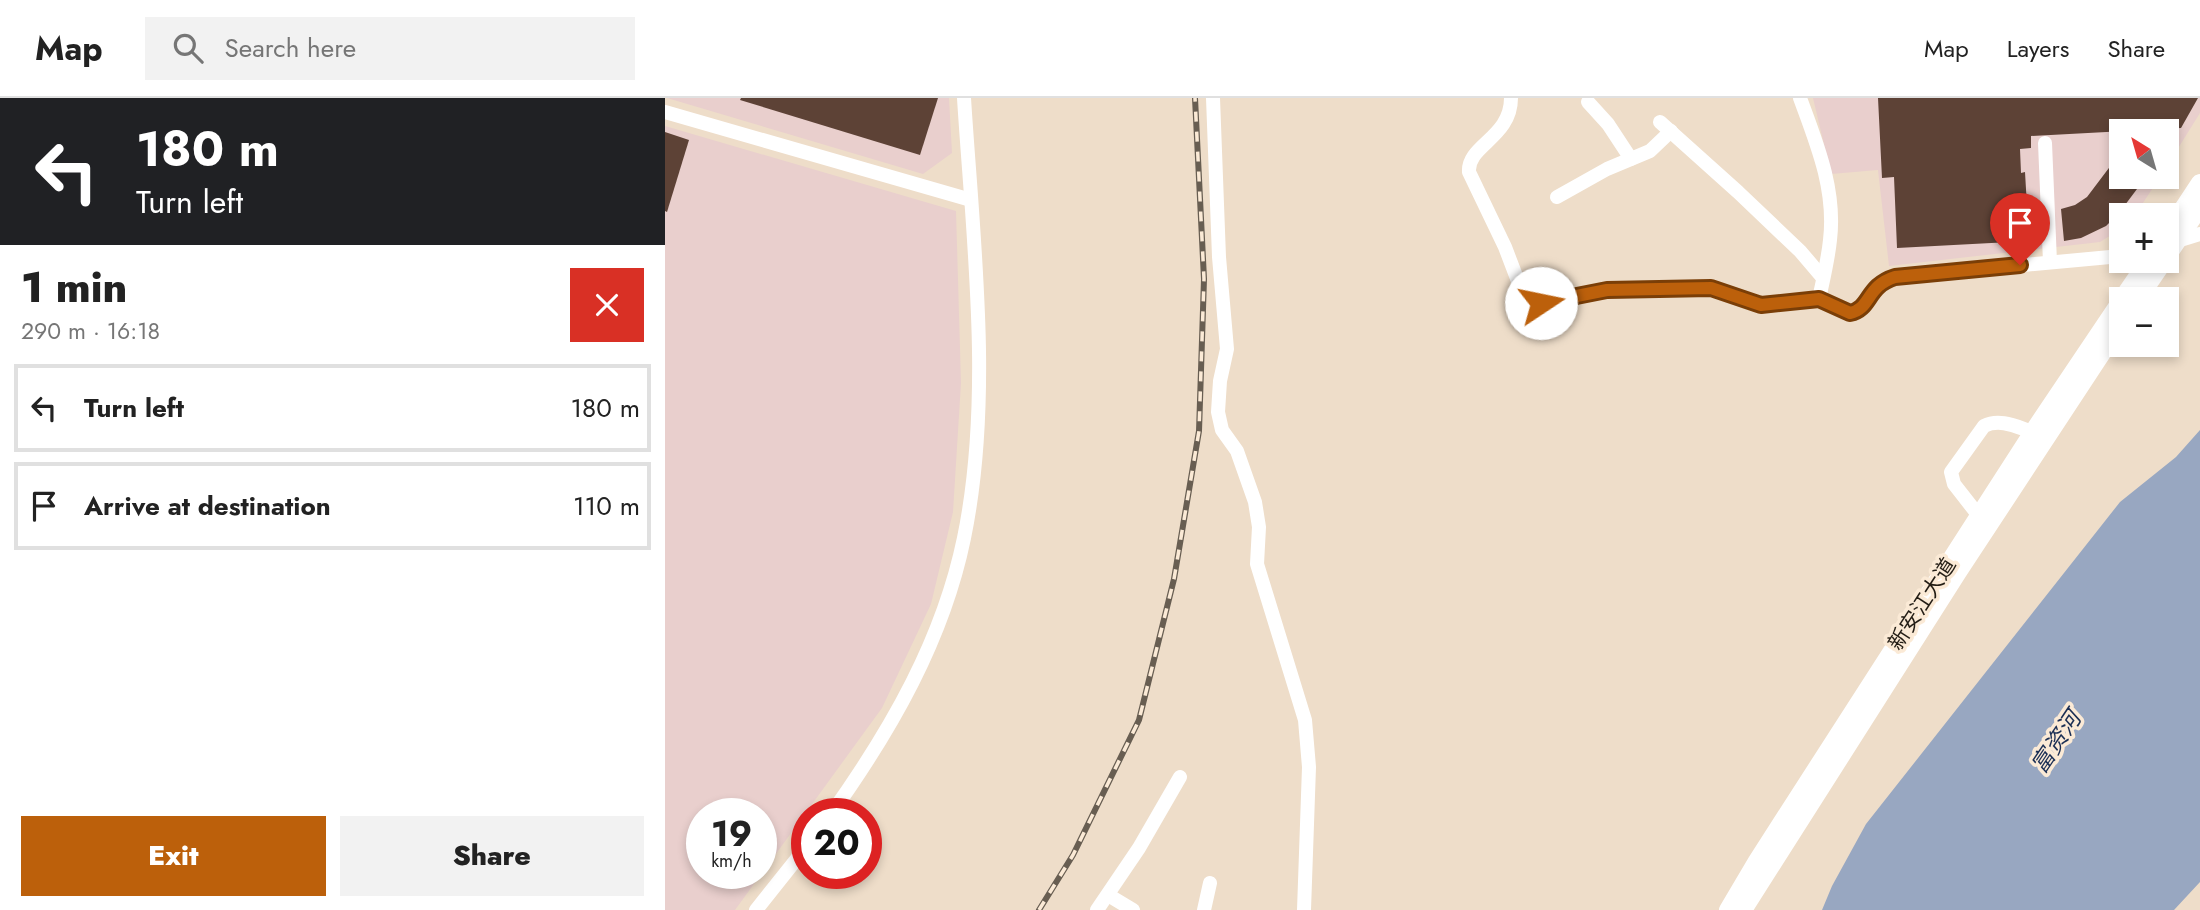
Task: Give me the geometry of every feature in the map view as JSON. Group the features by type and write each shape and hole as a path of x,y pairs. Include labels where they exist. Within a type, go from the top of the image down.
{"main road":[{"path":"2179,226 2200,183"},
{"path":"2179,234 2200,207"},
{"name":"新安江大道","path":"1728,910 2033,432 2109,318"},
{"name":"新安江大道","path":"1743,910 1965,561 2109,342"}],"street":[{"path":"842,798 879,744 910,688 943,609 963,540 975,464 979,392 964,98"},
{"path":"1213,98 1219,257 1227,349 1220,381 1218,412 1222,430 1237,451 1255,502 1259,527 1257,564 1305,720 1309,767 1304,910"},
{"path":"1511,98 1507,121 1471,159 1469,172 1505,247 1521,289 1529,299 1541,303 1607,290 1711,288 1761,305 1819,299 1843,312 1854,313 1862,308 1877,285 1895,277 2109,257"},
{"path":"1800,98 1822,158 1828,191 1830,240 1819,299"},
{"path":"1588,102 1608,124 1632,159"},
{"path":"665,112 971,200"},
{"path":"1557,197 1607,169 1650,151 1666,127 1791,243 1823,278"},
{"path":"2045,143 2050,262"},
{"path":"2179,243 2200,234"},
{"path":"1979,516 1954,484 1951,472 1987,424 2001,422 2033,432"},
{"path":"1097,910 1139,848 1180,777"},
{"path":"756,910 791,866"},
{"path":"1204,910 1210,883"},
{"path":"1108,894 1133,910"}],"shaded area":[{"path":"667,98 949,98 952,153 923,174"},
{"path":"1813,98 2200,98 2200,113 2179,147 2179,119 2109,119 2109,189 2152,189 2143,203 2109,203 2109,236 2100,242 1889,266 1878,170 1831,174"},
{"path":"665,126 956,211 961,383 953,512 931,604 882,708 817,798 791,798 791,833 777,852 777,798 686,798 686,889 750,889 735,910 665,910"}],"water":[{"name":"富资河","path":"2200,430 2200,882 2174,910 1822,910 1866,824 2120,502 2176,457"}],"building":[{"path":"938,98 920,155 740,100"},
{"path":"1878,98 2198,98 2181,128 2179,119 2109,119 2109,132 2031,136 2031,148 2020,149 2021,173 2025,172 2029,241 1897,248 1894,177 1882,178"},
{"path":"665,132 689,140 667,212 665,211"},
{"path":"2109,168 2109,189 2137,189 2126,203 2109,203 2109,223 2106,226 2081,238 2064,241 2061,209 2075,205 2087,197"}],"railway":[{"path":"1039,910 1073,855 1139,720 1174,579 1199,431 1204,279 1195,98"}],"route":[{"path":"1541,303 1607,290 1711,288 1761,305 1801,303 1819,299 1843,312 1854,313 1862,308 1877,285 1895,277 2020,265"}]}
